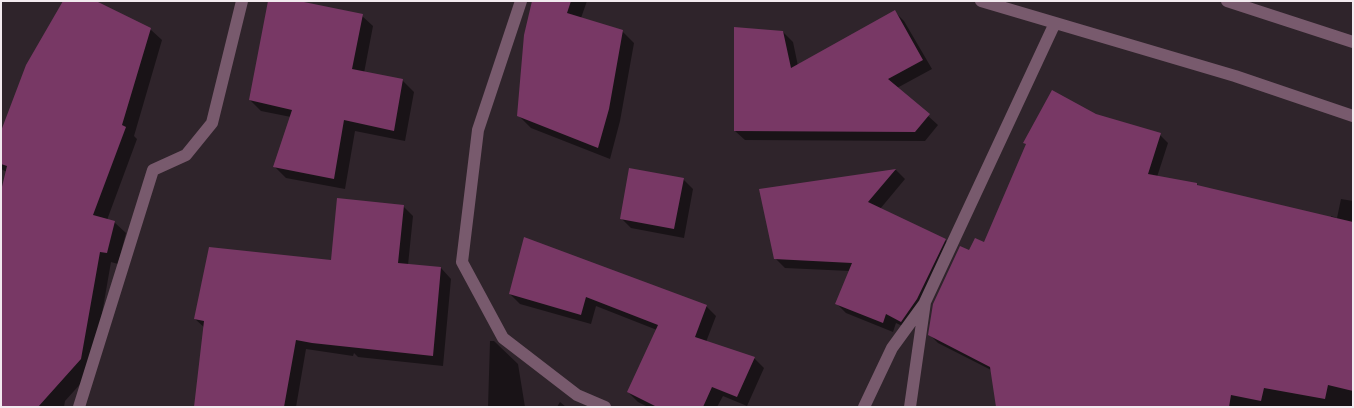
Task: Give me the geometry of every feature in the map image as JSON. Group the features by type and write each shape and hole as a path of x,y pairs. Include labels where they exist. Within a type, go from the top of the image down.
{"street":[{"path":"79,407 153,170 186,155 212,123 242,1"},
{"path":"521,1 478,130 462,262 503,338 578,395 605,407"},
{"path":"981,1 1235,76 1353,116"},
{"path":"1227,1 1353,42"},
{"path":"864,407 892,348 925,302 1055,23"},
{"path":"910,407 925,302"}],"building":[{"path":"63,1 96,1 151,28 122,125 126,127 93,215 115,221 107,253 100,252 81,359 38,407 1,407 1,191 7,166 1,164 1,131 26,65"},
{"path":"268,1 299,1 363,14 352,69 403,79 394,131 344,120 334,179 273,167 292,110 249,100"},
{"path":"532,1 571,1 567,13 623,30 609,109 598,148 517,116 524,35"},
{"path":"895,10 923,60 888,79 930,114 915,132 734,131 734,27 783,31 791,68"},
{"path":"1052,90 1096,114 1161,133 1148,174 1197,183 1197,185 1353,222 1353,391 1328,385 1325,399 1264,388 1261,401 1231,395 1229,407 996,407 990,367 928,335 933,304 960,246 969,250 975,238 984,242 1026,144 1023,143"},
{"path":"629,168 684,178 674,229 620,219"},
{"path":"896,169 868,202 946,239 917,299 901,322 886,314 883,323 835,304 852,263 774,259 759,189"},
{"path":"337,198 404,205 398,263 441,267 433,356 296,340 284,407 194,407 204,321 194,319 209,247 331,260"},
{"path":"524,237 707,305 695,337 755,357 737,397 712,387 703,407 657,407 627,392 658,325 586,297 581,315 509,294"}]}
